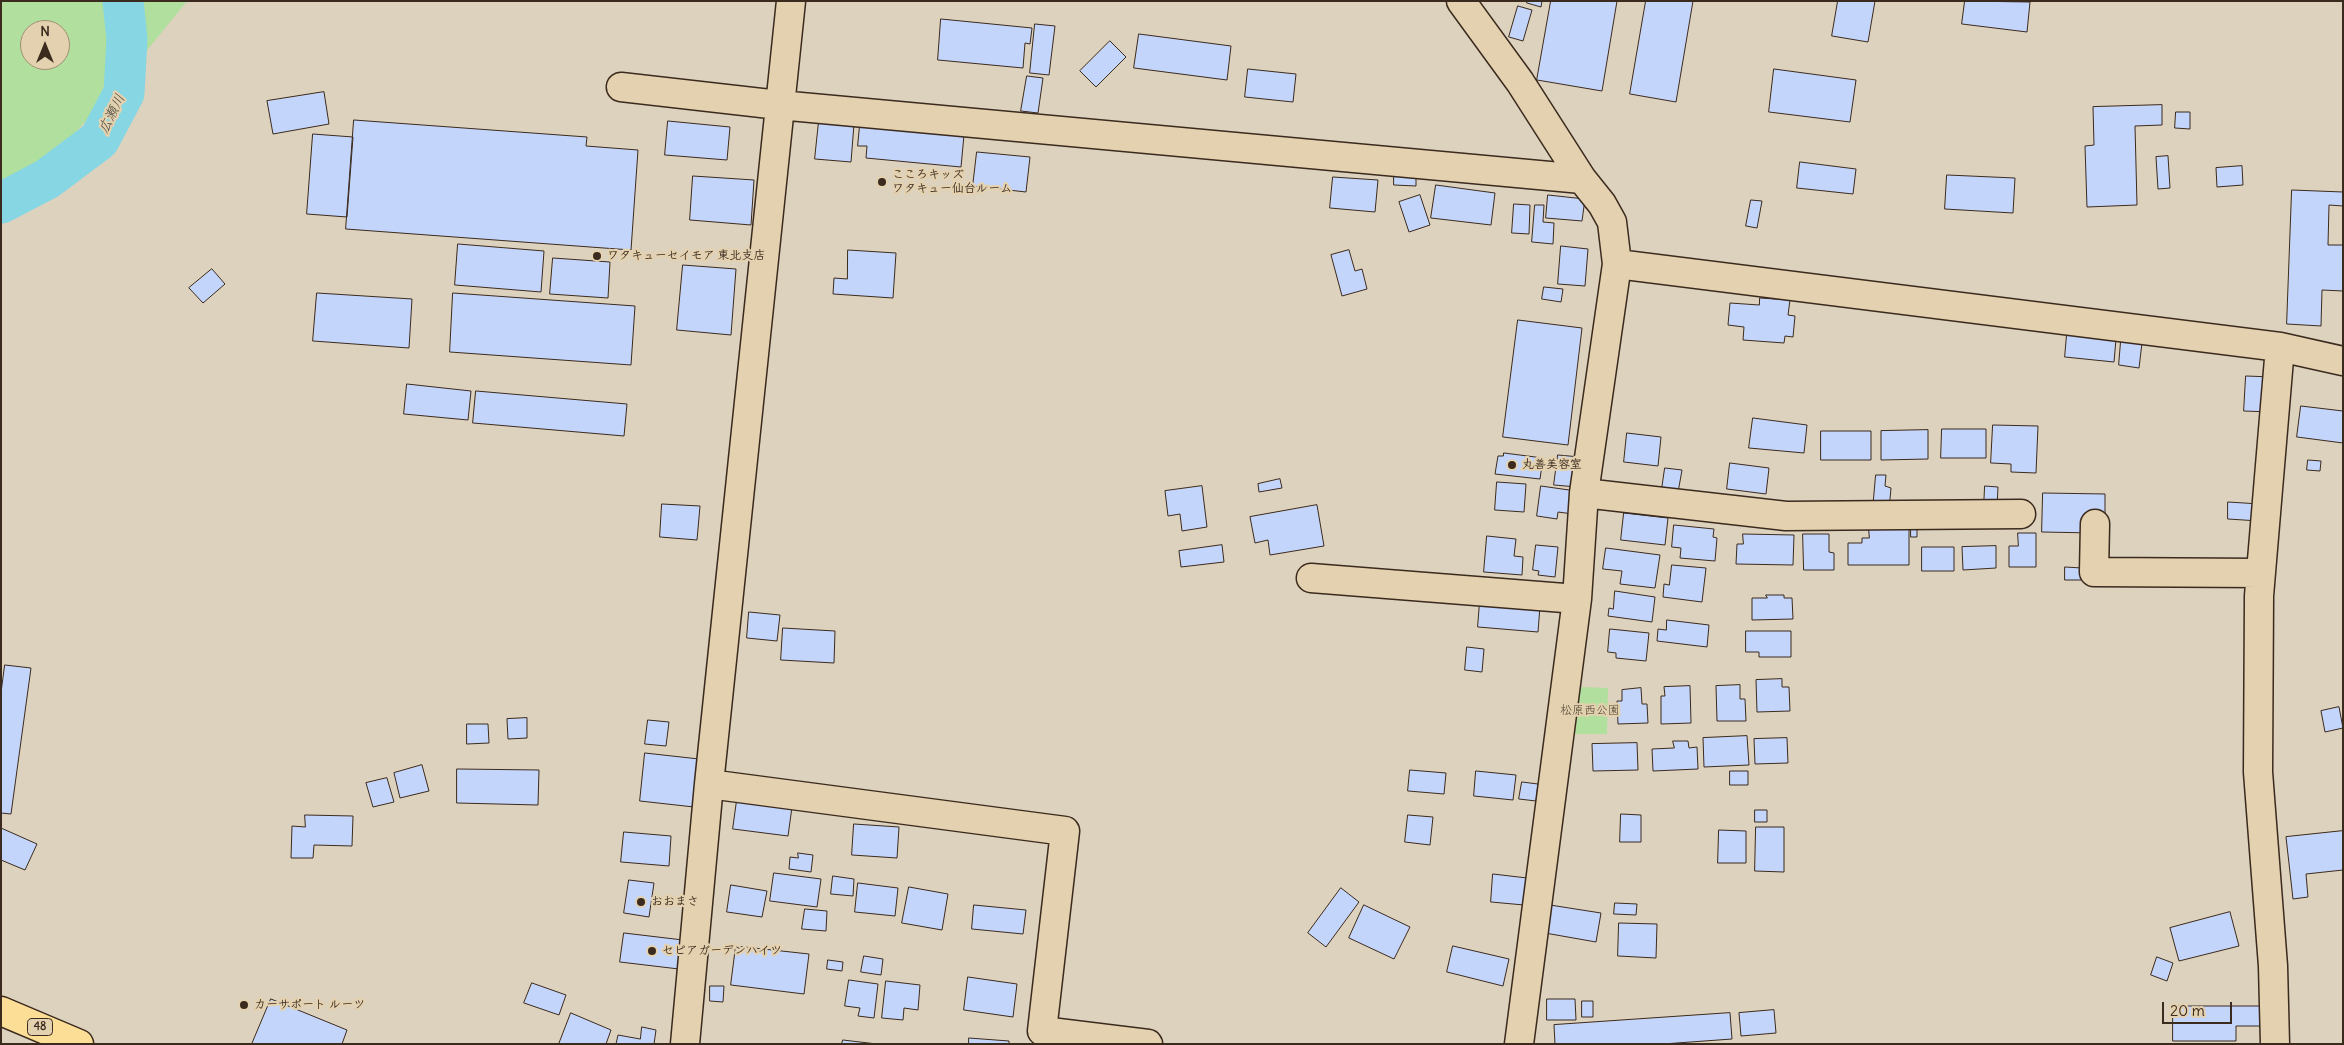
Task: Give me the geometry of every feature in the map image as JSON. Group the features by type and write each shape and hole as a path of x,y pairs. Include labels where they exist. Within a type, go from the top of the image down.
{"highway":[{"name":"48","path":"1,1011 79,1044"}],"street":[{"path":"685,1044 709,784 791,1"},
{"path":"1461,1 1520,82 1612,222 1617,264 1584,493 1577,599 1519,1044"},
{"path":"621,87 779,105 1582,179"},
{"path":"1617,264 2280,347 2343,361"},
{"path":"2275,1044 2273,966 2258,772 2259,596 2280,347"},
{"path":"1584,493 1786,516 2021,514"},
{"path":"2095,524 2094,572 2261,573"},
{"path":"1311,578 1577,599"},
{"path":"709,784 1065,830 1042,1031 1148,1044"}],"green space":[{"path":"1,1 187,1 123,80 1,215"},
{"name":"松原西公園","path":"1582,687 1608,688 1607,734 1572,734 1573,701"}],"building":[{"path":"1527,1 1542,1 1541,7 1527,3"},
{"path":"1551,1 1617,1 1602,91 1537,80"},
{"path":"1646,1 1693,1 1676,102 1630,94"},
{"path":"1838,1 1875,1 1868,42 1832,36"},
{"path":"1965,1 2030,2 2027,32 1962,24"},
{"path":"1518,6 1532,10 1523,41 1509,37"},
{"path":"941,19 1032,28 1030,44 1025,43 1023,68 938,60"},
{"path":"1035,24 1055,26 1049,75 1030,73"},
{"path":"1139,34 1231,46 1227,80 1134,68"},
{"path":"1110,41 1126,57 1096,87 1080,71"},
{"path":"1248,69 1296,74 1293,102 1245,97"},
{"path":"1774,69 1856,80 1850,122 1769,112"},
{"path":"1027,76 1043,78 1038,113 1021,111"},
{"path":"324,92 329,124 273,134 267,101"},
{"path":"2162,105 2162,125 2135,126 2137,205 2087,207 2085,146 2094,145 2093,107"},
{"path":"2176,112 2190,112 2190,129 2175,128"},
{"path":"354,120 587,137 586,146 638,150 631,250 346,229"},
{"path":"668,121 730,127 727,160 665,155"},
{"path":"819,121 854,124 851,162 815,159"},
{"path":"860,125 964,135 961,167 866,158 867,146 858,146"},
{"path":"313,134 353,137 347,217 307,214"},
{"path":"977,152 1030,157 1026,192 973,186"},
{"path":"2168,156 2170,188 2158,189 2156,157"},
{"path":"1800,162 1856,169 1853,194 1797,188"},
{"path":"2242,166 2243,185 2217,187 2216,168"},
{"path":"1394,173 1416,173 1416,186 1394,185"},
{"path":"1947,175 2015,178 2013,213 1945,209"},
{"path":"693,176 754,180 751,225 690,220"},
{"path":"1333,177 1378,180 1375,212 1330,208"},
{"path":"1436,185 1495,193 1491,225 1431,218"},
{"path":"2292,190 2343,192 2343,206 2329,205 2328,245 2343,245 2343,291 2322,290 2321,326 2287,324"},
{"path":"1420,195 1430,225 1409,232 1399,202"},
{"path":"1548,195 1585,199 1582,221 1546,218"},
{"path":"1751,200 1762,201 1757,228 1746,226"},
{"path":"1514,204 1530,205 1529,234 1512,233"},
{"path":"1535,205 1544,205 1543,222 1554,223 1553,244 1532,242"},
{"path":"458,244 544,251 541,292 455,285"},
{"path":"1561,246 1588,249 1585,286 1558,284"},
{"path":"848,250 896,253 893,298 833,294 834,278 847,279"},
{"path":"1349,250 1355,271 1362,269 1367,289 1342,296 1331,255"},
{"path":"553,258 610,262 608,298 550,294"},
{"path":"683,265 736,269 731,335 677,330"},
{"path":"212,269 225,284 203,303 189,288"},
{"path":"1544,287 1563,289 1561,302 1542,299"},
{"path":"317,293 412,299 409,348 313,341"},
{"path":"453,293 635,306 631,365 450,352"},
{"path":"1760,298 1790,300 1788,315 1795,316 1793,337 1785,336 1784,343 1743,340 1744,327 1728,325 1730,303 1759,305"},
{"path":"1518,320 1582,328 1568,445 1503,437"},
{"path":"2067,334 2116,339 2114,362 2065,357"},
{"path":"2121,341 2142,343 2139,368 2119,365"},
{"path":"2246,376 2273,377 2271,412 2244,411"},
{"path":"407,384 471,391 468,420 404,414"},
{"path":"476,391 627,404 624,436 473,423"},
{"path":"2301,406 2343,411 2343,443 2297,437"},
{"path":"1753,418 1807,425 1804,453 1749,448"},
{"path":"1993,425 2038,426 2036,473 2011,472 2011,464 1991,463"},
{"path":"1942,429 1986,429 1986,458 1941,458"},
{"path":"1928,430 1928,459 1881,460 1881,431"},
{"path":"1821,431 1871,431 1871,460 1821,460"},
{"path":"1627,433 1661,437 1658,466 1624,462"},
{"path":"1504,453 1543,458 1540,479 1495,474 1498,456 1503,456"},
{"path":"1558,455 1580,457 1577,487 1554,485"},
{"path":"2308,460 2321,461 2320,471 2307,470"},
{"path":"1730,463 1769,468 1766,494 1727,489"},
{"path":"1665,468 1682,470 1677,498 1661,496"},
{"path":"1876,475 1886,475 1885,486 1891,488 1889,510 1873,509"},
{"path":"1280,479 1282,488 1259,492 1258,484"},
{"path":"1497,482 1526,484 1524,512 1495,510"},
{"path":"1202,486 1207,527 1182,531 1180,514 1168,516 1165,491"},
{"path":"1541,486 1576,491 1573,514 1558,512 1557,519 1537,516"},
{"path":"1985,486 1998,487 1997,508 1984,507"},
{"path":"2043,493 2105,494 2105,513 2093,513 2093,533 2042,532"},
{"path":"2228,502 2260,504 2259,521 2228,519"},
{"path":"662,504 700,506 697,540 660,537"},
{"path":"1317,505 1324,546 1270,555 1268,540 1255,543 1250,517"},
{"path":"1624,513 1668,518 1665,545 1621,540"},
{"path":"1674,525 1714,529 1713,537 1717,538 1715,561 1680,558 1681,548 1672,547"},
{"path":"1869,529 1909,529 1909,565 1848,565 1848,543 1862,543 1862,538 1869,538"},
{"path":"1911,529 1917,529 1917,537 1911,537"},
{"path":"2018,533 2036,533 2036,567 2009,567 2009,546 2018,546"},
{"path":"1743,534 1794,535 1793,565 1736,564 1737,544 1743,544"},
{"path":"1803,534 1829,534 1829,552 1834,553 1834,570 1804,570"},
{"path":"1487,536 1516,539 1514,556 1523,557 1522,575 1484,572"},
{"path":"1222,545 1224,562 1181,567 1179,551"},
{"path":"1536,545 1558,547 1555,577 1538,575 1539,571 1533,570"},
{"path":"1996,546 1996,568 1963,570 1962,547"},
{"path":"1922,547 1954,547 1954,571 1922,571"},
{"path":"1606,548 1660,555 1655,588 1620,584 1622,571 1603,569"},
{"path":"1672,565 1706,568 1702,602 1663,597 1664,584 1669,585"},
{"path":"2065,567 2082,568 2082,580 2065,580"},
{"path":"1615,591 1655,597 1652,622 1608,616 1609,608 1613,609"},
{"path":"1766,595 1784,595 1784,598 1792,598 1793,619 1752,620 1752,598 1767,598"},
{"path":"1480,601 1540,606 1538,632 1478,627"},
{"path":"749,612 780,615 777,641 747,638"},
{"path":"1667,620 1709,625 1707,647 1657,641 1658,629 1666,630"},
{"path":"783,628 835,631 834,663 781,660"},
{"path":"1610,629 1649,633 1646,661 1616,658 1616,653 1608,652"},
{"path":"1746,631 1791,631 1791,657 1759,657 1759,652 1746,652"},
{"path":"1467,647 1484,649 1482,672 1465,670"},
{"path":"5,665 31,668 11,814 1,813 1,693"},
{"path":"1782,679 1782,687 1789,687 1790,711 1757,712 1756,680"},
{"path":"1740,685 1740,699 1745,699 1746,721 1717,721 1716,686"},
{"path":"1690,686 1691,723 1661,724 1661,696 1665,696 1664,687"},
{"path":"1641,688 1642,704 1647,704 1648,723 1618,724 1617,701 1622,701 1622,690"},
{"path":"2339,707 2343,728 2325,732 2321,711"},
{"path":"527,718 527,738 508,739 507,719"},
{"path":"648,720 669,722 666,746 645,744"},
{"path":"467,724 488,724 489,743 467,744"},
{"path":"1747,736 1749,765 1704,767 1703,738"},
{"path":"1787,738 1788,763 1755,764 1754,739"},
{"path":"1673,741 1688,741 1689,748 1697,747 1698,769 1653,771 1652,749 1674,748"},
{"path":"1637,743 1638,770 1593,771 1592,744"},
{"path":"645,753 699,759 694,807 640,801"},
{"path":"422,765 429,791 400,798 394,773"},
{"path":"457,769 539,770 538,805 457,803"},
{"path":"1410,770 1446,773 1444,794 1408,791"},
{"path":"1476,771 1516,775 1513,800 1474,796"},
{"path":"1730,771 1748,771 1748,785 1730,785"},
{"path":"387,778 394,802 373,807 366,783"},
{"path":"1522,782 1538,784 1536,801 1519,799"},
{"path":"737,800 792,807 788,836 733,829"},
{"path":"1755,810 1767,810 1767,822 1755,822"},
{"path":"1621,814 1641,815 1641,842 1620,842"},
{"path":"305,815 353,816 352,846 314,845 313,858 291,858 292,826 305,827"},
{"path":"1408,815 1433,817 1430,845 1405,842"},
{"path":"854,824 899,827 897,858 852,855"},
{"path":"1756,827 1784,827 1784,872 1755,871"},
{"path":"1,828 37,844 25,870 1,860"},
{"path":"1719,830 1746,831 1746,863 1718,863"},
{"path":"2343,831 2343,870 2306,874 2308,897 2293,899 2286,837"},
{"path":"624,832 671,836 669,866 621,862"},
{"path":"798,853 813,855 811,872 789,869 790,857 798,858"},
{"path":"774,873 821,879 817,907 770,901"},
{"path":"1493,874 1527,878 1524,905 1491,902"},
{"path":"833,876 854,879 853,896 831,894"},
{"path":"629,880 654,883 649,917 624,913"},
{"path":"858,883 898,888 895,916 855,912"},
{"path":"731,885 767,891 762,917 727,912"},
{"path":"909,887 948,894 942,930 902,923"},
{"path":"1341,888 1359,902 1326,947 1308,933"},
{"path":"1615,903 1637,904 1636,915 1614,914"},
{"path":"974,905 1026,910 1023,934 972,929"},
{"path":"1364,905 1410,927 1394,959 1349,938"},
{"path":"1550,905 1601,913 1596,942 1545,933"},
{"path":"805,909 827,911 826,931 802,929"},
{"path":"2230,912 2239,946 2179,961 2170,928"},
{"path":"1619,923 1657,924 1656,958 1618,956"},
{"name":"セピアガーデンハイツ","path":"624,933 683,940 679,969 620,962"},
{"path":"736,946 809,954 804,994 731,985"},
{"path":"1453,946 1509,959 1503,986 1447,972"},
{"path":"864,956 883,959 881,975 861,972"},
{"path":"2157,957 2173,963 2167,981 2151,975"},
{"path":"828,960 843,962 842,971 827,969"},
{"path":"968,977 1017,984 1013,1017 964,1010"},
{"path":"849,980 878,984 874,1018 858,1016 860,1008 845,1006"},
{"path":"886,981 920,985 918,1010 904,1008 903,1020 882,1018"},
{"path":"532,983 566,995 559,1015 524,1003"},
{"path":"710,986 724,986 723,1002 710,1001"},
{"path":"271,999 347,1030 342,1044 252,1044"},
{"path":"1547,999 1575,999 1576,1020 1547,1020"},
{"path":"1582,1001 1593,1001 1593,1017 1582,1017"},
{"path":"2173,1006 2267,1006 2267,1026 2236,1026 2236,1041 2173,1041"},
{"path":"1774,1010 1776,1033 1741,1036 1739,1013"},
{"path":"571,1013 611,1030 606,1044 559,1044"},
{"path":"1730,1013 1732,1039 1663,1044 1555,1044 1554,1025"},
{"path":"642,1027 656,1030 654,1044 616,1044 618,1035 640,1039"},
{"path":"969,1038 1009,1041 1009,1044 969,1044"},
{"path":"843,1040 877,1044 842,1044"}],"waterway":[{"name":"広瀬川","path":"1,203 47,179 99,140 124,93 127,39 123,1"}],"place":[{"name":"こころキッズ ワタキュー仙台ルーム","path":"882,182"},
{"name":"ワタキューセイモア 東北支店","path":"597,256"},
{"name":"丸善美容室","path":"1512,465"},
{"name":"おおまさ","path":"641,902"},
{"name":"セピアガーデンハイツ","path":"652,951"},
{"name":"カーサポート ルーツ","path":"244,1005"}]}
